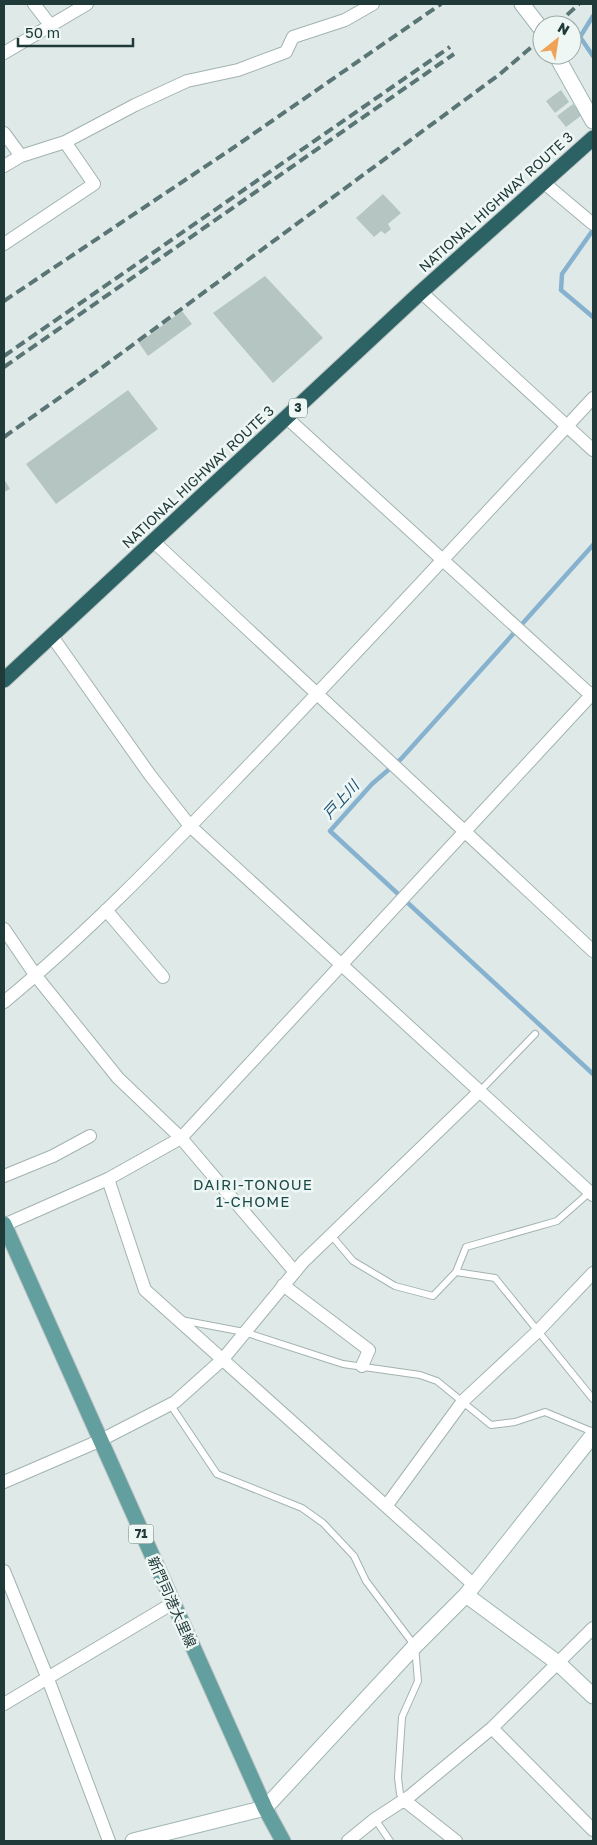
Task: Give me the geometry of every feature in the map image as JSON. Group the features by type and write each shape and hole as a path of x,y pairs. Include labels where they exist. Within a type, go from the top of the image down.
{"highway":[{"name":"NATIONAL HIGHWAY ROUTE 3","path":"4,680 421,292 593,138"}],"main road":[{"name":"新門司港大里線","path":"4,1225 264,1808 283,1841"}],"street":[{"path":"34,4 51,26"},
{"path":"4,53 87,4"},
{"path":"4,166 21,156 65,142 134,105 187,81 238,70 286,52 293,37 345,20 373,4"},
{"path":"522,4 532,17"},
{"path":"562,65 593,121"},
{"path":"4,133 21,156"},
{"path":"4,244 94,184 65,142"},
{"path":"543,182 593,224"},
{"path":"421,292 593,450"},
{"path":"4,1002 36,976 106,910 190,826 443,562 593,398"},
{"path":"4,1225 108,1179 181,1138 340,964 593,695 443,562 287,418"},
{"path":"153,541 593,951"},
{"path":"51,635 150,776 190,826 592,1194"},
{"path":"106,910 163,977"},
{"path":"4,929 36,976 118,1078 181,1138 295,1272"},
{"path":"4,1482 99,1441 170,1404 223,1360 295,1272 480,1091"},
{"path":"4,1176 53,1156 90,1136"},
{"path":"108,1179 145,1290 386,1505 470,1590 558,1663 593,1696"},
{"path":"386,1505 463,1401 538,1330 593,1273"},
{"path":"283,1285 369,1350 362,1366"},
{"path":"133,1841 264,1808 415,1646 470,1590 593,1433"},
{"path":"4,1571 48,1679 109,1841"},
{"path":"4,1704 173,1603"},
{"path":"348,1841 375,1819 404,1800 492,1728 593,1628"},
{"path":"492,1728 593,1830"},
{"path":"404,1800 456,1841"}],"lane":[{"path":"480,1091 535,1034"},
{"path":"331,1235 353,1261 395,1286 433,1296 456,1272 466,1247 557,1221 592,1194"},
{"path":"456,1272 495,1278 593,1399"},
{"path":"175,1318 244,1332 344,1364 420,1375 437,1381 492,1425 514,1422 545,1412 593,1433"},
{"path":"170,1404 217,1474 302,1508 322,1523 354,1556 366,1581 415,1646 418,1681 402,1717 398,1778 400,1794 404,1800"},
{"path":"375,1819 390,1841"}],"building":[{"path":"561,90 569,102 555,113 546,101"},
{"path":"573,104 582,115 566,127 557,116"},
{"path":"383,194 401,213 388,224 391,229 385,234 381,231 374,237 356,218"},
{"path":"265,276 323,338 273,383 213,313"},
{"path":"182,311 192,324 148,356 139,343"},
{"path":"128,390 158,429 56,504 26,464"},
{"path":"4,479 10,489 4,492"}],"waterway":[{"name":"戸上川","path":"593,16 580,37 593,56"},
{"name":"戸上川","path":"593,230 562,274 561,290 593,317"},
{"name":"戸上川","path":"593,545 401,759 372,784 330,831 593,1074"}],"railway":[{"path":"4,301 230,150 441,4"},
{"path":"567,15 579,4"},
{"path":"4,356 450,47"},
{"path":"4,437 100,369 500,74 532,47"},
{"path":"4,367 454,54"}],"district":[{"name":"DAIRI-TONOUE 1-CHOME","path":"253,1194"}]}
